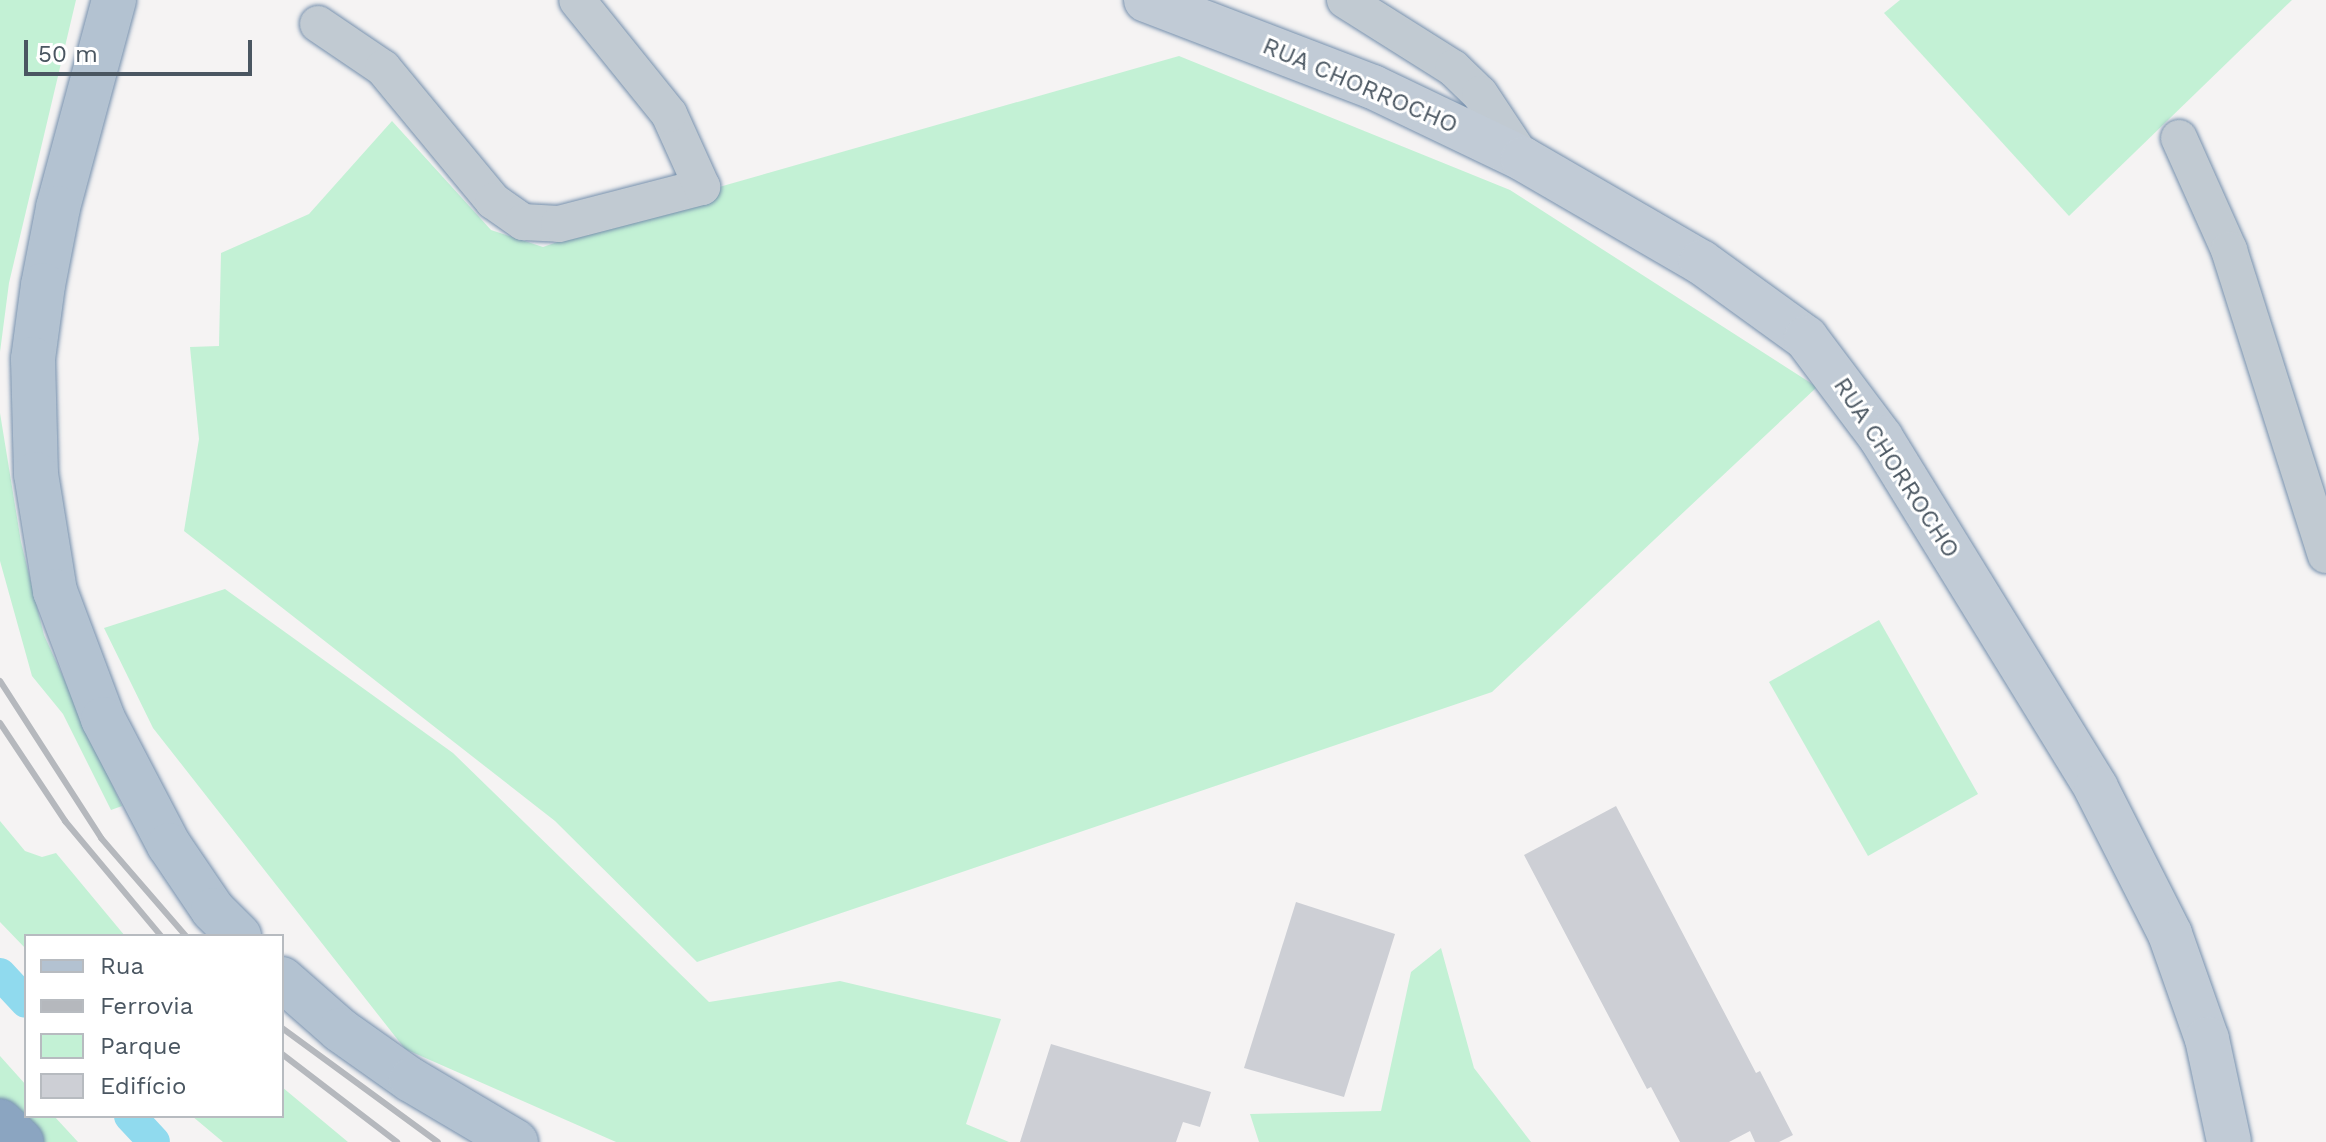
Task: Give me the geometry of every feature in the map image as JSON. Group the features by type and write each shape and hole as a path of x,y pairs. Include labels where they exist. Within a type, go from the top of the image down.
{"highway":[{"path":"0,1121 22,1142"}],"main road":[{"path":"114,0 58,208 43,285 33,359 40,501 55,591 103,719 169,845 213,910 237,934"},
{"path":"284,981 340,1030 411,1080 516,1142"}],"street":[{"path":"318,24 383,68 493,201 523,222 559,224 702,187 669,114 577,0"},
{"name":"RUA CHORROCHO","path":"1146,0 1373,87 1523,159 1758,300 1806,338 1843,381 2096,788 2170,934 2207,1039 2229,1142"},
{"path":"1345,0 1453,68 1480,94 1523,159"},
{"path":"2179,138 2229,250 2326,555"}],"green space":[{"path":"0,0 76,0 9,283 0,352"},
{"path":"1900,0 2292,0 2069,216 1884,13"},
{"path":"1179,56 1510,190 1817,387 1492,692 697,962 555,821 184,531 199,439 190,347 219,346 221,253 309,214 392,121 491,230 543,247 691,195"},
{"path":"0,413 21,542 44,635 122,806 111,810 63,714 32,676 0,561"},
{"path":"225,589 453,753 709,1002 840,981 1001,1019 966,1124 1009,1142 616,1142 405,1049 153,728 104,628"},
{"path":"1879,620 1978,794 1868,856 1769,682"},
{"path":"0,821 25,851 42,857 56,853 123,934 24,934 24,947 0,922"},
{"path":"1441,948 1474,1068 1531,1142 1259,1142 1250,1114 1381,1111 1411,972"},
{"path":"0,1056 24,1083 24,1118 56,1118 78,1142 0,1142"},
{"path":"284,1089 348,1142 223,1142 194,1118 284,1118"}],"building":[{"path":"1616,806 1756,1073 1760,1071 1793,1135 1779,1142 1755,1142 1750,1131 1729,1142 1680,1142 1651,1087 1647,1089 1524,855"},
{"path":"1296,902 1395,934 1344,1097 1244,1068"},
{"path":"1051,1044 1211,1092 1200,1127 1183,1122 1176,1142 1020,1142"}],"waterway":[{"path":"0,974 24,1000"},
{"path":"132,1118 154,1142"}],"railway":[{"path":"0,681 101,838 184,934"},
{"path":"0,723 65,821 159,934"},
{"path":"284,1029 438,1142"},
{"path":"284,1056 397,1142"}]}
